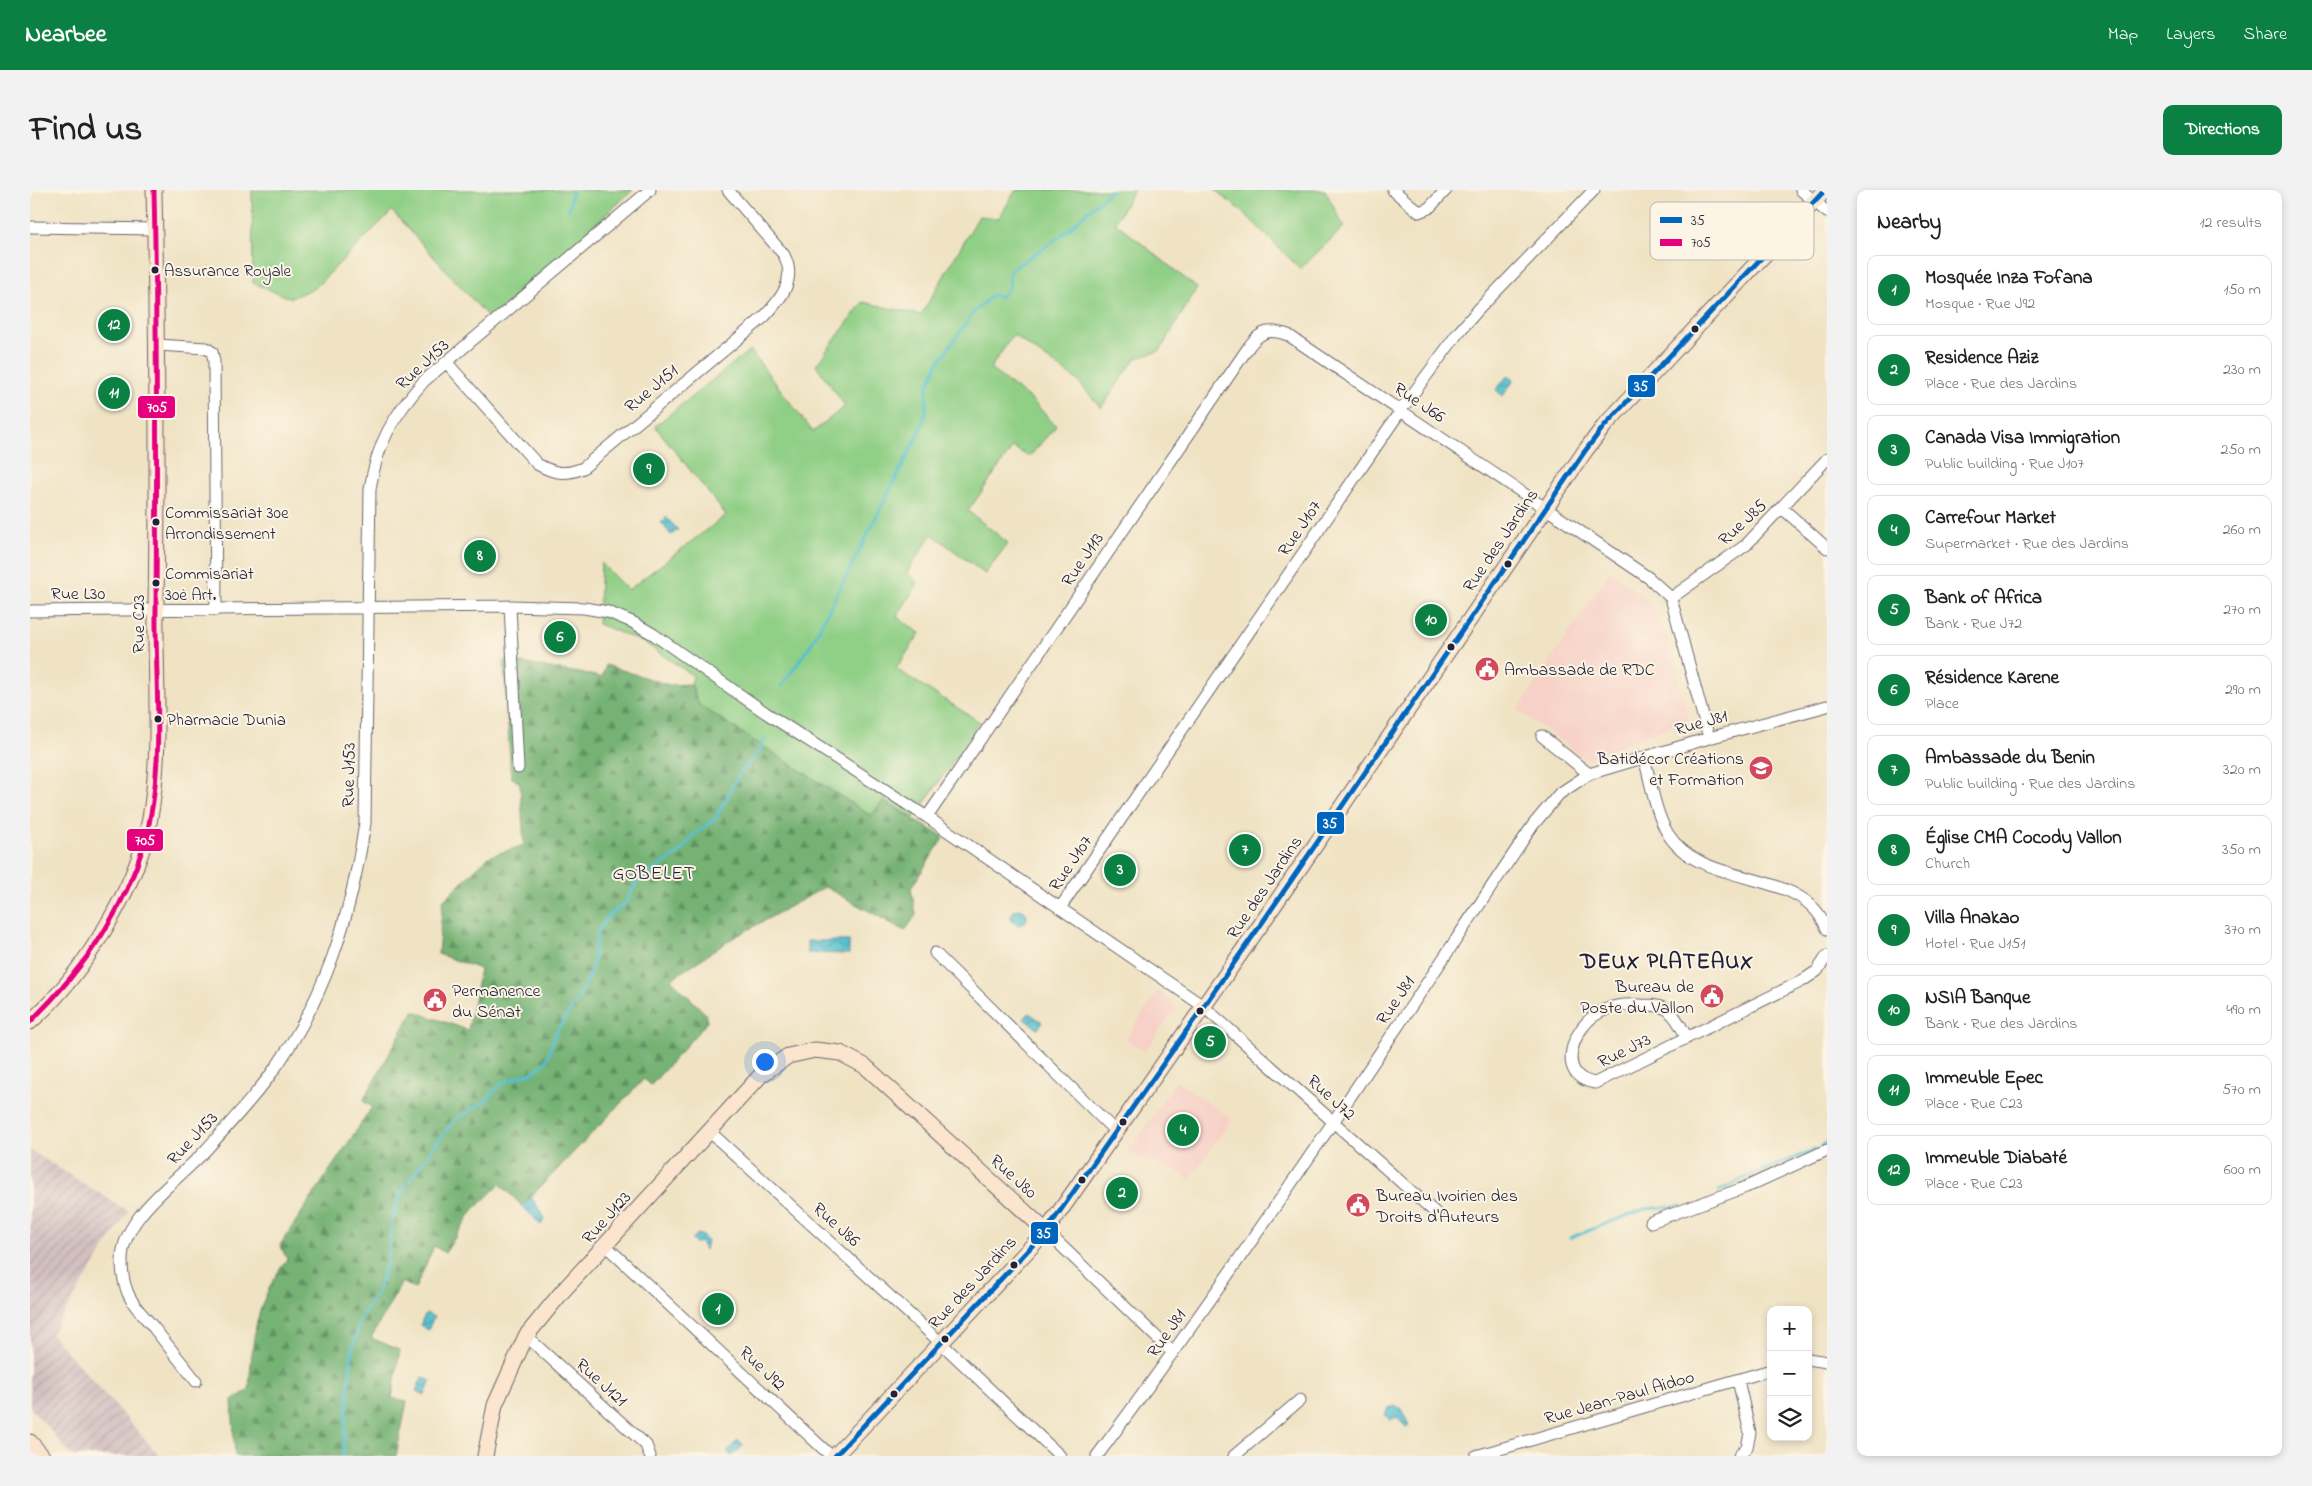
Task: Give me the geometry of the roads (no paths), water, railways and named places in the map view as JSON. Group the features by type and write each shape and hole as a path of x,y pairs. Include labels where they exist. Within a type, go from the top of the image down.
{"street":[{"name":"Rue C23","path":"30,1022 65,986 97,943 130,880 150,819 157,746 157,345 154,190"},
{"name":"Rue J153","path":"196,1381 132,1301 125,1283 122,1260 128,1236 141,1214 196,1161 268,1078 302,1027 327,974 345,926 358,874 365,823 370,489 380,446 390,424 407,401 446,362 650,190"},
{"name":"Rue J151","path":"446,362 537,464 549,471 561,474 583,468 764,317 781,298 787,287 789,264 784,255 728,190"},
{"path":"1393,190 1413,208 1424,212 1446,190"},
{"name":"Rue J107","path":"1060,908 1401,410 1468,322 1594,190"},
{"path":"1802,190 1820,196 1827,212"},
{"path":"30,228 155,230"},
{"name":"Rue des Jardins","path":"833,1456 1046,1231 1262,923 1545,507 1605,425 1760,260"},
{"name":"Rue J66","path":"1274,330 1288,335 1545,507 1649,578 1671,598"},
{"name":"Rue J113","path":"927,817 1250,345 1263,332 1274,330"},
{"path":"157,345 206,348 212,352 214,361 216,610"},
{"name":"Rue J85","path":"1671,598 1746,545 1827,459"},
{"path":"1782,508 1827,548"},
{"path":"1671,598 1709,738"},
{"path":"510,606 518,768"},
{"name":"Rue J72","path":"510,606 584,608 608,612 632,622 766,713 927,817 1203,1006 1438,1215"},
{"name":"Rue L30","path":"30,611 510,606"},
{"name":"Rue J81","path":"1097,1456 1173,1353 1334,1122 1533,825 1560,794 1589,774 1709,738 1827,706"},
{"path":"1542,736 1589,774"},
{"path":"1644,758 1661,817 1668,834 1678,847 1709,867 1790,891 1818,911 1827,929"},
{"path":"935,953 1116,1132"},
{"name":"Rue J73","path":"1687,1038 1669,1011 1654,1005 1626,1004 1608,1007 1594,1015 1585,1024 1577,1037 1572,1048 1571,1062 1573,1072 1578,1078 1595,1083 1802,982 1817,971 1827,956"},
{"name":"Rue J123","path":"485,1456 495,1405 526,1336 543,1313 761,1075 788,1056 815,1050"},
{"name":"Rue J80","path":"815,1050 840,1053 865,1066 1046,1231 1173,1353"},
{"name":"Rue J86","path":"709,1131 941,1343 1060,1456"},
{"path":"1651,1222 1746,1186 1827,1150"},
{"name":"Rue J92","path":"605,1245 833,1456"},
{"name":"Rue J121","path":"526,1336 646,1445 650,1456"},
{"path":"1812,1360 1827,1362"},
{"name":"Rue Jean-Paul Aidoo","path":"1476,1456 1767,1371"},
{"path":"1738,1380 1750,1433 1747,1447 1739,1456"},
{"path":"1234,1456 1300,1400"},
{"path":"30,1442 42,1456"}],"water":[{"path":"1508,375 1514,380 1503,396 1496,390"},
{"path":"666,517 678,530 671,535 661,522"},
{"path":"1019,909 1027,917 1019,925 1011,917"},
{"path":"807,941 849,941 849,954 807,953"},
{"path":"1029,1013 1042,1022 1038,1029 1024,1019"},
{"path":"531,1197 545,1218 541,1225 522,1206"},
{"path":"698,1234 707,1240 705,1250 701,1242 695,1243 691,1239"},
{"path":"426,1313 434,1317 428,1330 420,1325"},
{"path":"422,1377 431,1381 425,1395 416,1391"},
{"path":"1396,1406 1402,1409 1410,1425 1406,1427 1396,1417 1390,1420 1385,1415 1388,1408"},
{"path":"738,1440 744,1445 732,1456 727,1452"}],"waterway":[{"path":"569,210 572,190"},
{"path":"781,687 812,643 919,433 926,412 927,387 938,363 974,312 992,295 1000,297 1009,289 1010,271 1063,234 1113,190"},
{"path":"343,1456 352,1349 361,1317 377,1292 387,1262 392,1222 400,1194 436,1143 455,1120 484,1102 503,1082 534,1072 546,1061 556,1032 579,998 592,969 597,933 607,917 627,902 636,883 680,852 695,834 715,819 740,773 759,752 764,740"},
{"path":"1820,1148 1827,1142"},
{"path":"1719,1191 1749,1176 1814,1150"},
{"path":"1570,1238 1644,1209 1681,1206"}],"place":[{"name":"Assurance Royale","path":"155,270"},
{"name":"Immeuble Diabaté","path":"114,325"},
{"name":"Immeuble Epec","path":"114,393"},
{"name":"Villa Anakao","path":"649,469"},
{"name":"Commissariat 30e Arrondissement","path":"156,522"},
{"name":"Église CMA Cocody Vallon","path":"480,556"},
{"name":"Commisariat 30è Art.","path":"156,583"},
{"name":"NSIA Banque","path":"1431,620"},
{"name":"Résidence Karene","path":"560,637"},
{"name":"Ambassade de RDC","path":"1487,669"},
{"name":"Pharmacie Dunia","path":"158,719"},
{"name":"Batidécor Créations et Formation","path":"1761,768"},
{"name":"Ambassade du Benin","path":"1245,850"},
{"name":"Canada Visa Immigration","path":"1120,870"},
{"name":"Bureau de Poste du Vallon","path":"1712,996"},
{"name":"Permanence du Sénat","path":"435,1000"},
{"name":"Bank of Africa","path":"1210,1042"},
{"name":"Carrefour Market","path":"1183,1130"},
{"name":"Residence Aziz","path":"1122,1193"},
{"name":"Bureau Ivoirien des Droits d'Auteurs","path":"1358,1205"},
{"name":"Mosquée Inza Fofana","path":"718,1309"}],"district":[{"name":"GOBELET","path":"654,872"},
{"name":"DEUX PLATEAUX","path":"1667,960"}]}
